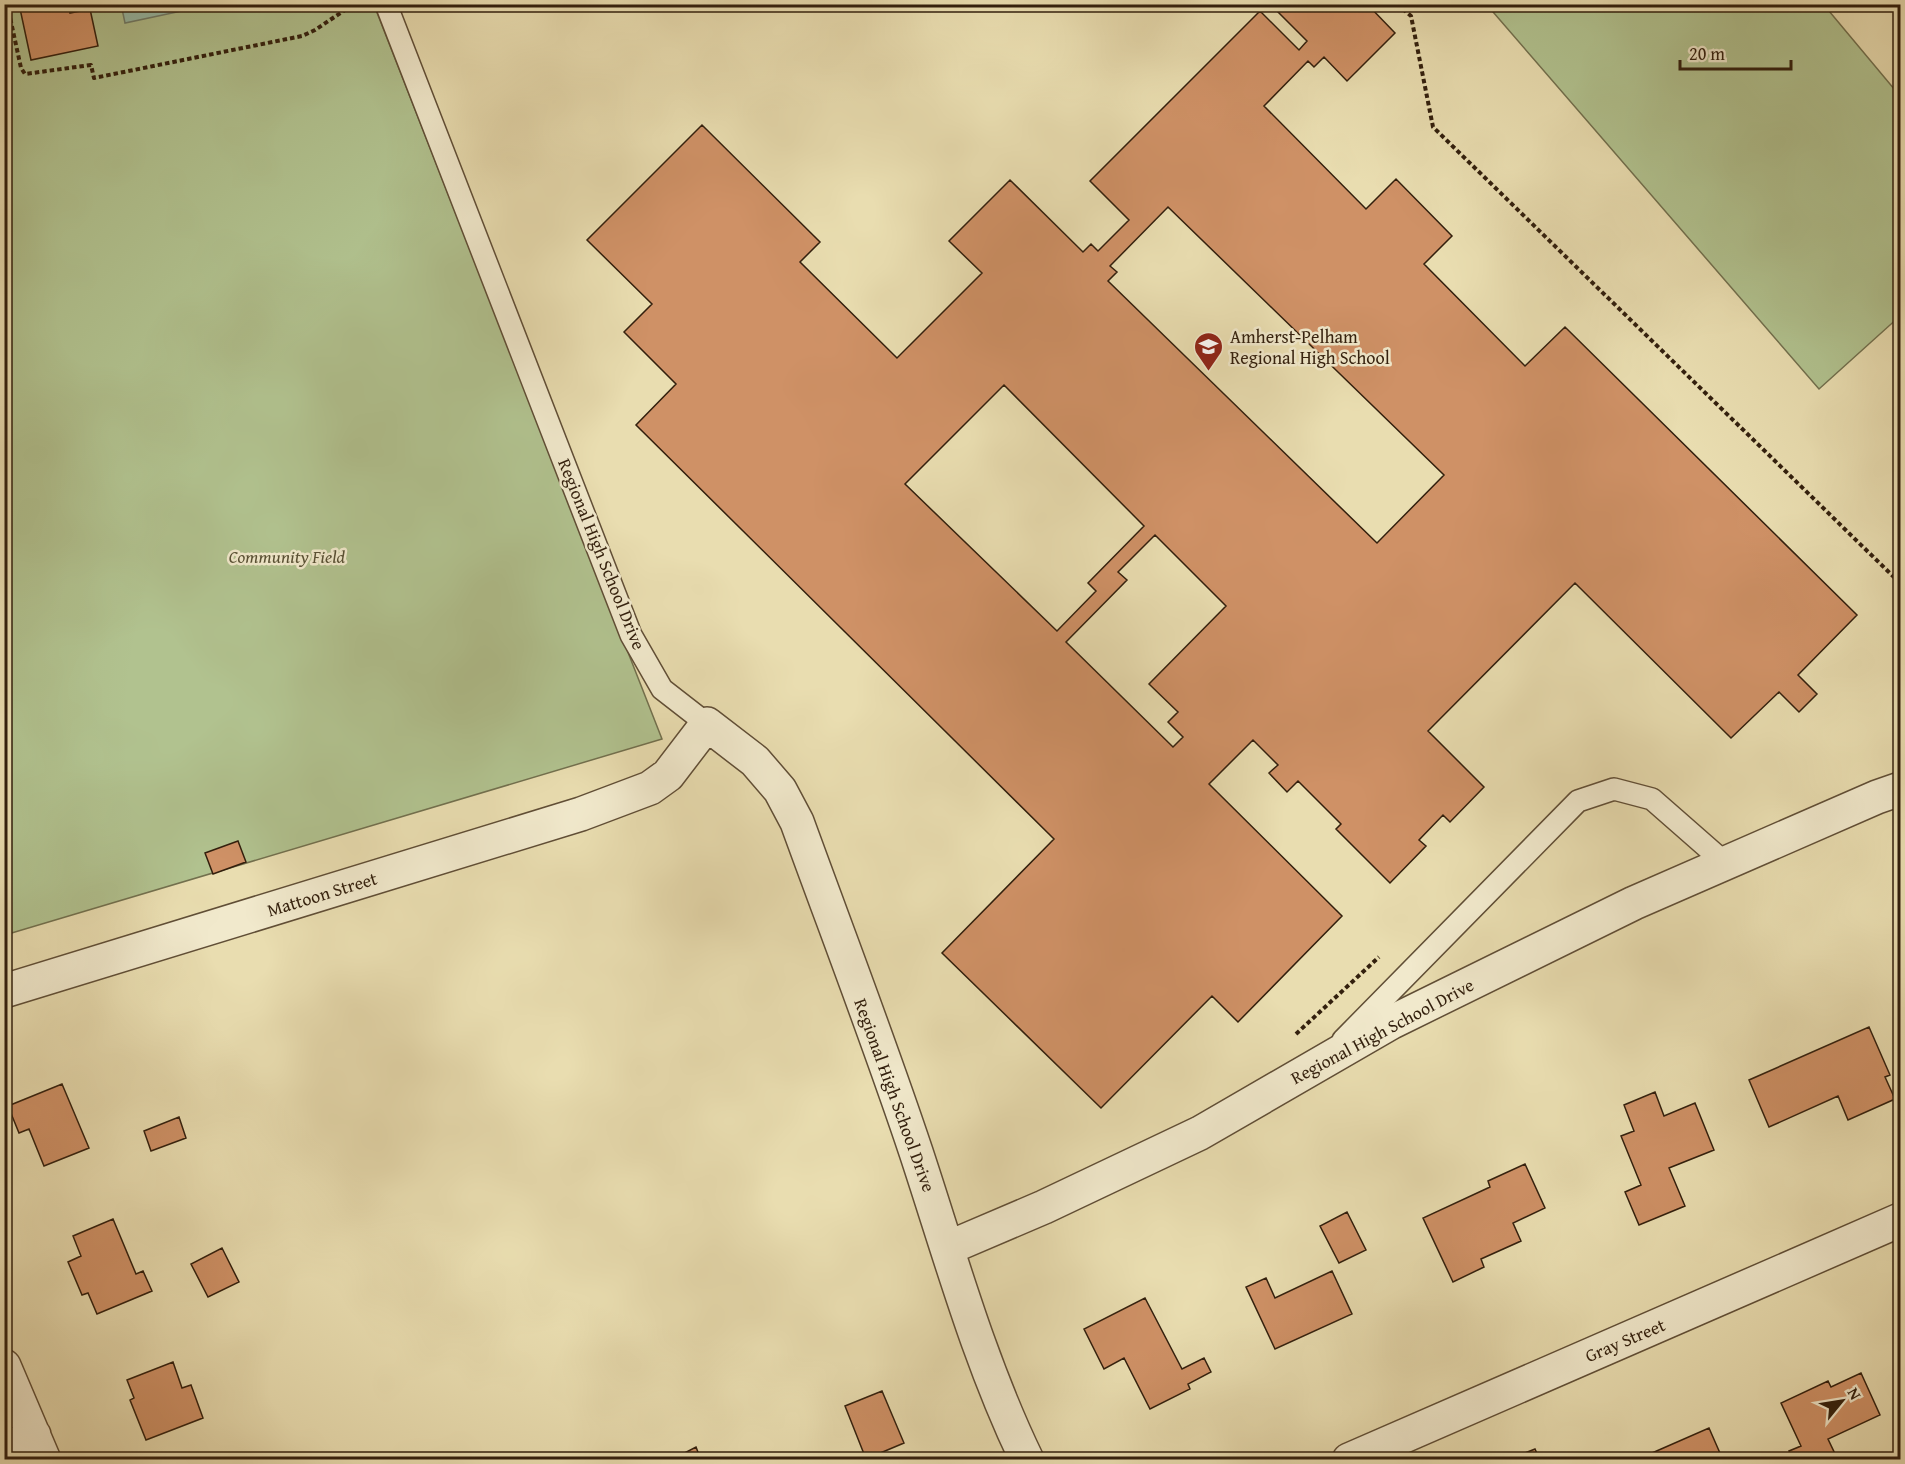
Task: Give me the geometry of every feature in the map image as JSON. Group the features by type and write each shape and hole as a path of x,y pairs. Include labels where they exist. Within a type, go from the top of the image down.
{"street":[{"name":"Mattoon Street","path":"4,991 581,814 638,793 650,788 668,775 707,724"},
{"name":"Regional High School Drive","path":"707,724 755,761 780,790 797,822 912,1140 948,1248 1044,1207 1200,1133 1392,1022 1634,903 1876,797 1900,789"},
{"name":"Gray Street","path":"1348,1460 1900,1220"},
{"path":"948,1248 991,1378 1027,1460"},
{"path":"4,1366 39,1447 4,1451"}],"lane":[{"name":"Regional High School Drive","path":"386,4 631,635 662,689 707,724"},
{"path":"1319,1064 1578,801 1614,789 1652,799 1725,863"}],"path":[{"path":"19,6 6,8 21,68 25,74 91,65 94,78 302,36 354,4"},
{"path":"1397,4 1411,16 1433,127 1900,583"}],"green space":[{"name":"Community Field","path":"5,5 374,5 662,739 5,935"},
{"path":"1487,5 1824,5 1900,96 1900,316 1819,389"}],"shaded area":[{"path":"121,4 210,4 210,5 125,23"}],"building":[{"path":"19,4 68,4 70,13 90,9 98,46 31,60"},
{"path":"1282,4 1367,4 1395,33 1347,81 1324,57 1314,67 1308,61 1264,106 1366,209 1396,179 1452,236 1424,264 1525,366 1565,327 1857,615 1798,675 1817,694 1799,712 1779,692 1731,738 1575,583 1428,731 1484,787 1450,822 1443,815 1419,840 1426,846 1390,883 1336,829 1341,824 1298,781 1287,792 1269,773 1278,765 1253,740 1209,784 1342,916 1238,1022 1212,996 1101,1108 942,953 1054,839 636,425 676,384 624,332 652,304 587,240 702,125 820,242 800,262 897,358 982,273 949,241 1010,180 1083,252 1091,244 1098,251 1129,220 1090,181 1260,11 1299,50 1307,41 1276,10","holes":["1168,207 1444,475 1377,543 1108,281 1117,272 1110,266","1004,385 1144,526 1088,583 1096,591 1057,631 905,484","1155,535 1226,606 1149,684 1178,712 1168,722 1183,737 1173,747 1066,642 1127,580 1118,572"]},
{"path":"238,841 246,862 213,874 205,853"},
{"path":"1869,1027 1890,1075 1885,1077 1895,1099 1848,1120 1838,1096 1769,1127 1749,1080"},
{"path":"62,1084 89,1148 44,1166 29,1129 19,1133 8,1106"},
{"path":"1655,1092 1664,1116 1695,1103 1714,1150 1669,1168 1685,1206 1639,1225 1625,1192 1641,1185 1621,1136 1634,1131 1624,1105"},
{"path":"179,1117 186,1138 151,1151 144,1131"},
{"path":"1525,1164 1545,1208 1513,1223 1521,1241 1481,1259 1484,1267 1453,1282 1423,1218 1490,1187 1488,1181"},
{"path":"1347,1212 1366,1250 1339,1263 1320,1226"},
{"path":"113,1219 136,1274 143,1271 152,1291 97,1314 88,1293 82,1295 68,1262 81,1256 73,1236"},
{"path":"222,1248 239,1282 208,1297 191,1264"},
{"path":"1332,1271 1352,1314 1275,1349 1246,1287 1266,1278 1275,1298"},
{"path":"1145,1298 1182,1369 1204,1358 1211,1372 1188,1384 1190,1389 1150,1409 1124,1358 1104,1369 1084,1329"},
{"path":"173,1362 182,1388 191,1385 203,1418 146,1440 130,1400 134,1398 127,1380"},
{"path":"1861,1373 1880,1415 1828,1439 1838,1460 1793,1460 1789,1451 1801,1446 1781,1403 1828,1381 1831,1387"},
{"path":"882,1391 904,1443 866,1459 845,1406"},
{"path":"1709,1428 1723,1460 1636,1460"},
{"path":"696,1447 701,1460 671,1460"},
{"path":"1535,1449 1540,1460 1516,1460 1515,1457"},
{"path":"1553,1454 1555,1460 1540,1460"}],"place":[{"name":"Amherst-Pelham Regional High School","path":"1209,372"}]}
